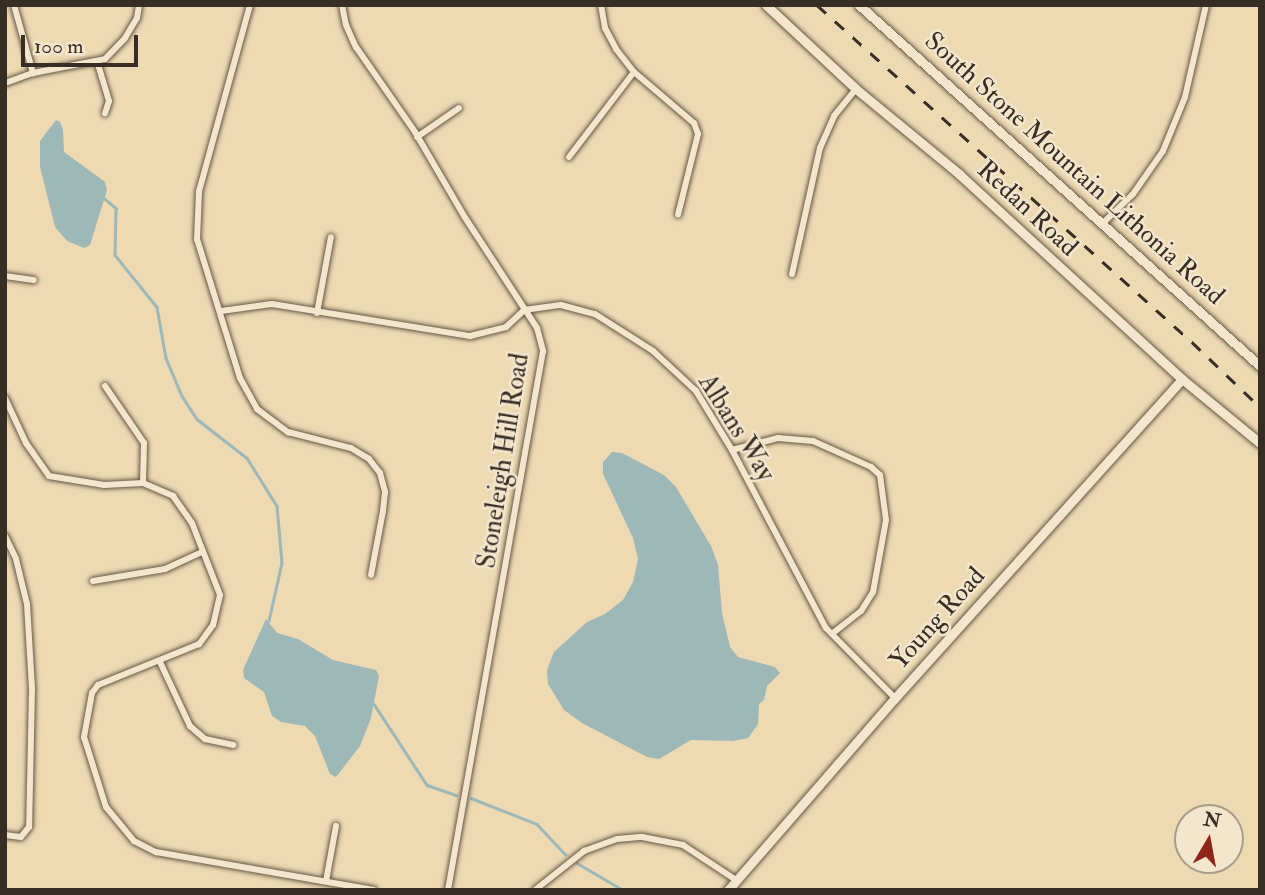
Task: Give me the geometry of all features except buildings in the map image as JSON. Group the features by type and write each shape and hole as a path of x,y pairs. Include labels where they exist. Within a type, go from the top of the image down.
{"main road":[{"name":"Redan Road","path":"766,5 856,89 959,174 1182,379 1260,443"},
{"name":"South Stone Mountain Lithonia Road","path":"859,5 1260,366"},
{"name":"Young Road","path":"728,890 895,698 1182,379"}],"street":[{"path":"14,5 33,73"},
{"path":"5,83 33,73 105,59 125,38 137,18 139,5"},
{"path":"250,5 196,215 201,261 245,389 265,417 304,439 351,448 369,460 380,473 385,492 371,575"},
{"name":"Stoneleigh Hill Road","path":"342,5 356,47 417,137 537,328 544,362 448,890"},
{"path":"601,5 605,28 634,72 674,103 694,123 698,134 678,215"},
{"path":"1102,224 1133,194 1163,151 1185,97 1206,5"},
{"path":"97,61 109,101 105,113"},
{"path":"569,157 634,72"},
{"path":"792,274 820,148 834,117 856,89"},
{"path":"417,137 458,108"},
{"path":"317,313 331,237"},
{"path":"5,276 34,280"},
{"name":"Albans Way","path":"220,311 272,304 470,337 506,327 524,310 561,305 584,309 653,351 696,391 732,450 810,601 832,634 895,698"},
{"path":"106,386 144,443 142,483"},
{"path":"5,398 26,443 48,476 104,485 142,483 173,496 184,509 220,595 213,625 199,644 103,683 92,693 84,737 106,807 134,841 156,852 374,890"},
{"path":"732,450 778,438 813,441 871,467 880,475 886,520 873,593 861,611 832,634"},
{"path":"5,536 16,559 31,627 29,827 21,837 5,835"},
{"path":"93,581 165,569 202,552"},
{"path":"160,662 190,726 205,739 233,745"},
{"path":"326,881 336,826"},
{"path":"535,890 584,851 617,839 642,837 683,845 736,880"}],"water":[{"path":"56,120 60,122 63,130 64,152 105,182 107,190 90,245 84,248 67,241 55,227 40,167 40,141"},
{"path":"612,452 622,453 664,475 676,487 711,546 718,565 722,613 730,647 738,657 775,667 780,673 767,686 764,700 759,704 758,724 748,738 733,741 691,740 659,759 647,757 582,723 564,710 548,684 547,670 554,652 587,622 605,614 623,600 633,582 638,559 633,538 603,474 603,462"},
{"path":"266,619 277,633 298,639 333,660 376,670 379,676 371,718 360,746 336,777 330,774 315,736 305,726 281,722 272,716 264,692 244,678 243,670"}],"waterway":[{"path":"104,198 116,208 115,255 157,307 166,358 182,396 197,419 247,458 277,506 282,563 269,621"},
{"path":"374,704 427,785 456,795"},
{"path":"471,798 537,824 566,855"},
{"path":"577,863 623,890"}],"railway":[{"path":"817,5 1192,342 1260,407"}]}
